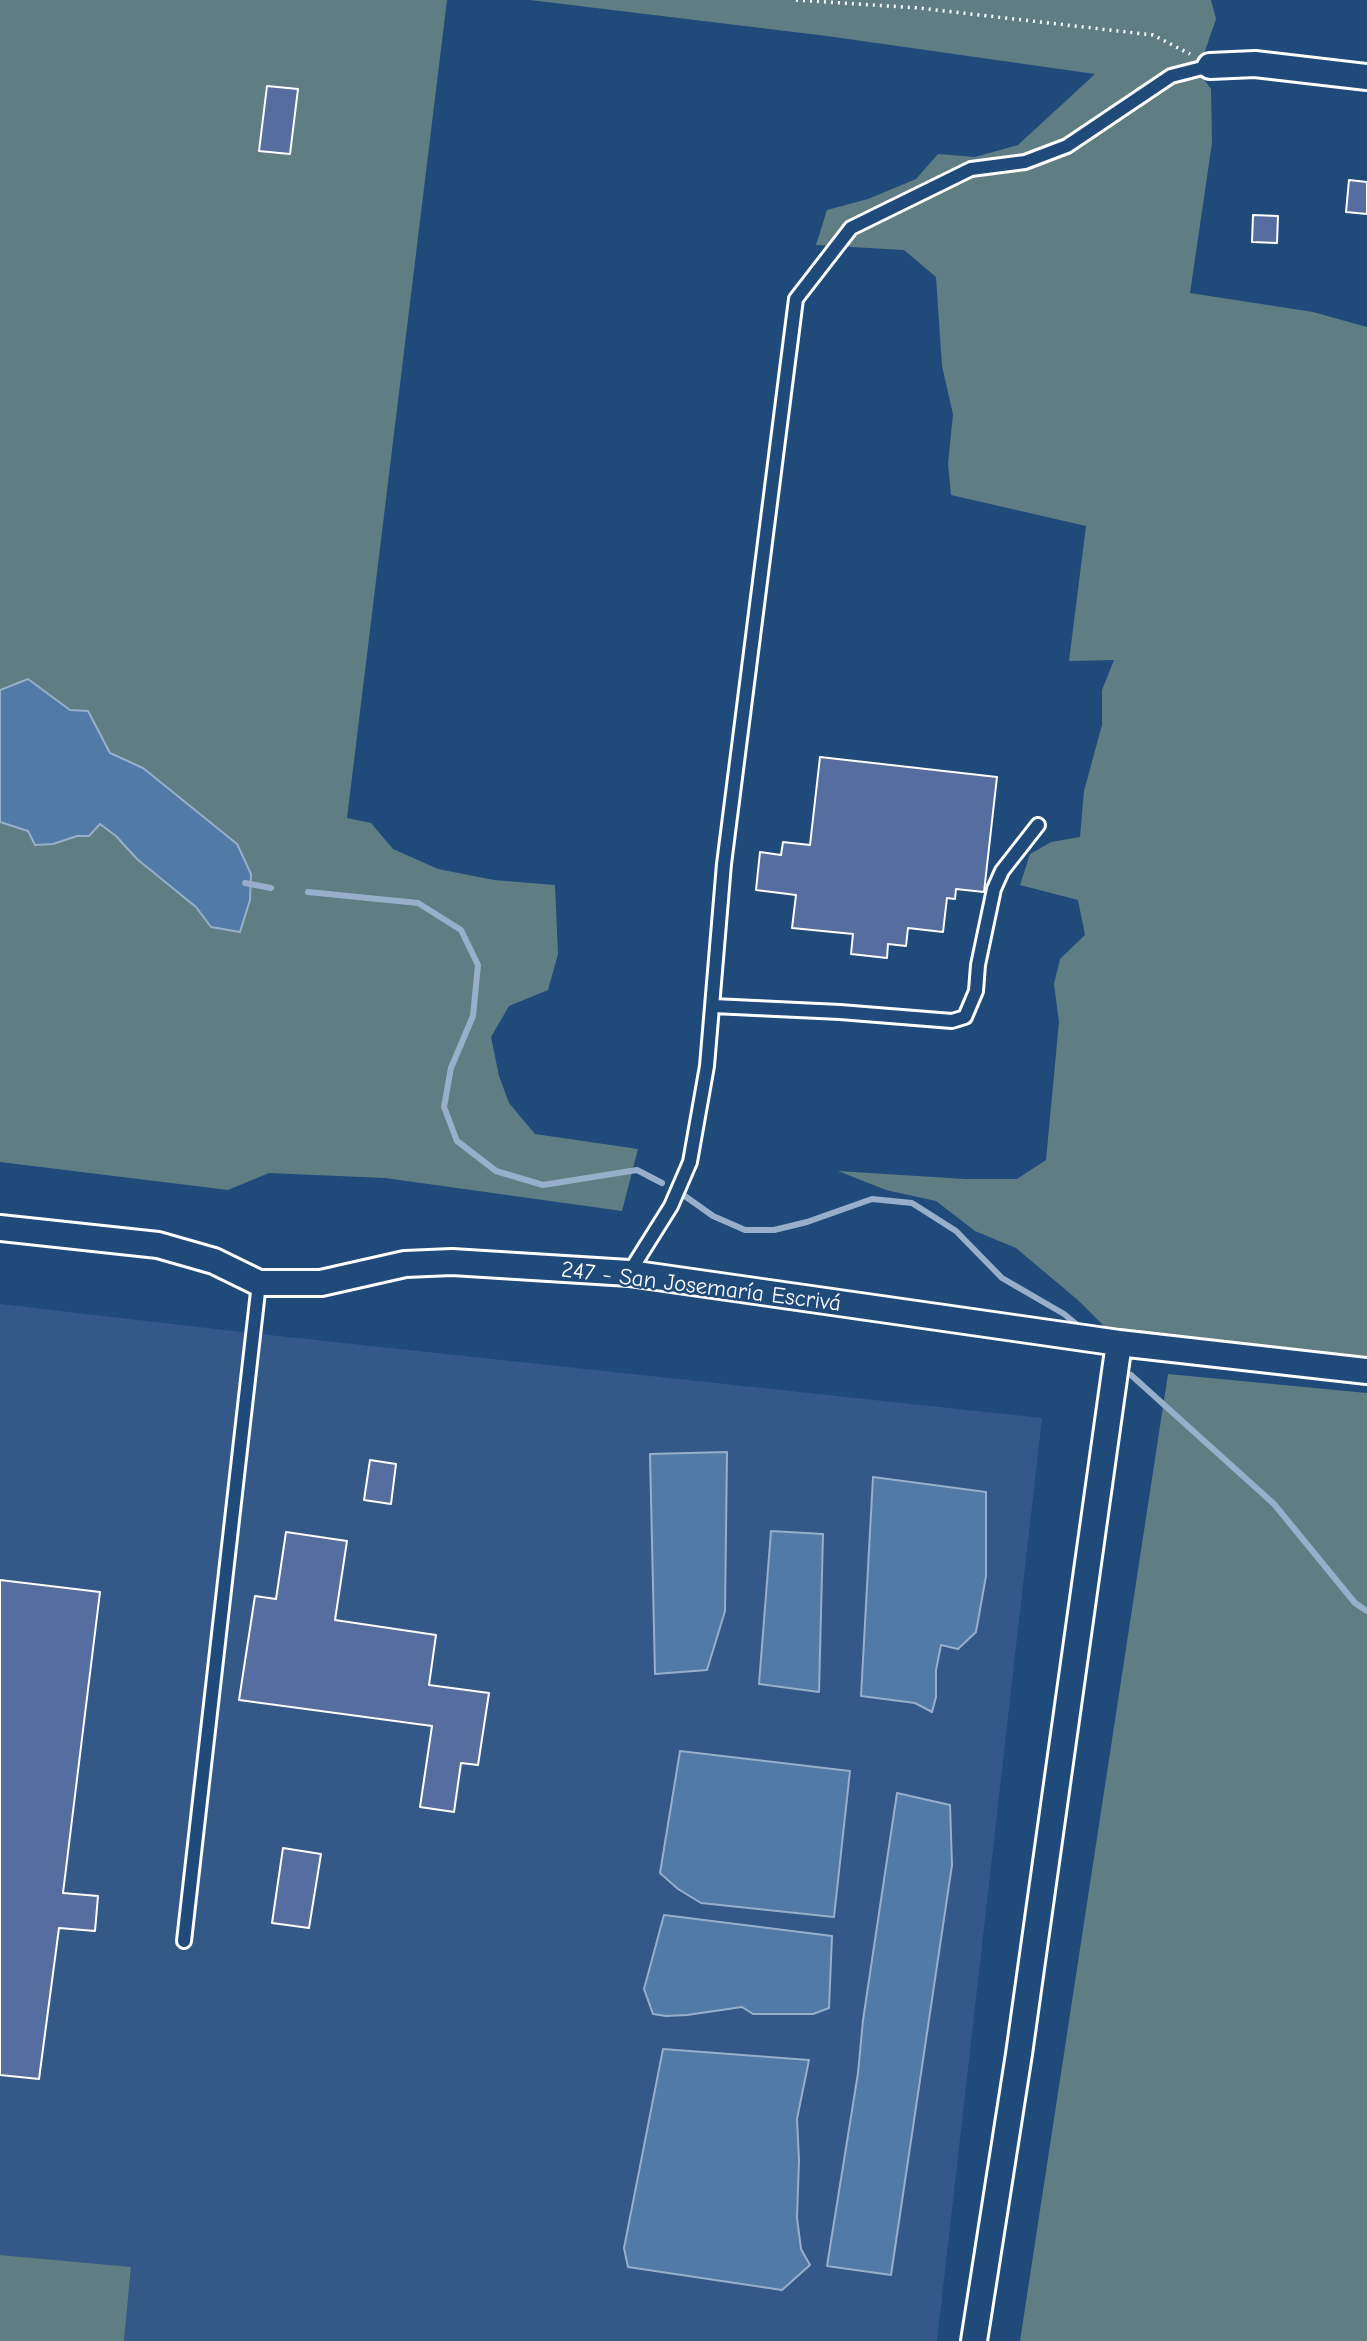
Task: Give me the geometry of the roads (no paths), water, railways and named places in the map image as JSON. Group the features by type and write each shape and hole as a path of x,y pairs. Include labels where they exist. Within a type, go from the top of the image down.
{"street":[{"path":"1210,66 1255,64 1367,77"},
{"name":"247 - San Josemaría Escrivá","path":"0,1228 158,1245 214,1261 259,1283 321,1283 405,1264 452,1262 629,1273 1119,1343 1367,1371"},
{"path":"974,2341 1019,2054 1119,1343"}],"lane":[{"path":"629,1273 671,1206 690,1162 707,1066 724,864 796,299 851,228 971,169 1025,162 1068,146 1171,76 1210,66"},
{"path":"713,1006 952,1021 965,1017 976,991 978,965 994,889 1002,871 1038,825"},
{"path":"184,1941 259,1283"}],"waterway":[{"path":"245,883 271,888"},
{"path":"308,892 418,903 461,930 478,965 473,1016 451,1068 444,1107 457,1141 496,1171 543,1185 637,1170 662,1183"},
{"path":"682,1194 713,1216 745,1230 774,1230 807,1222 872,1199 912,1203 956,1231 1002,1278 1064,1314 1081,1328"},
{"path":"1131,1375 1274,1504 1355,1603 1367,1611"}]}
